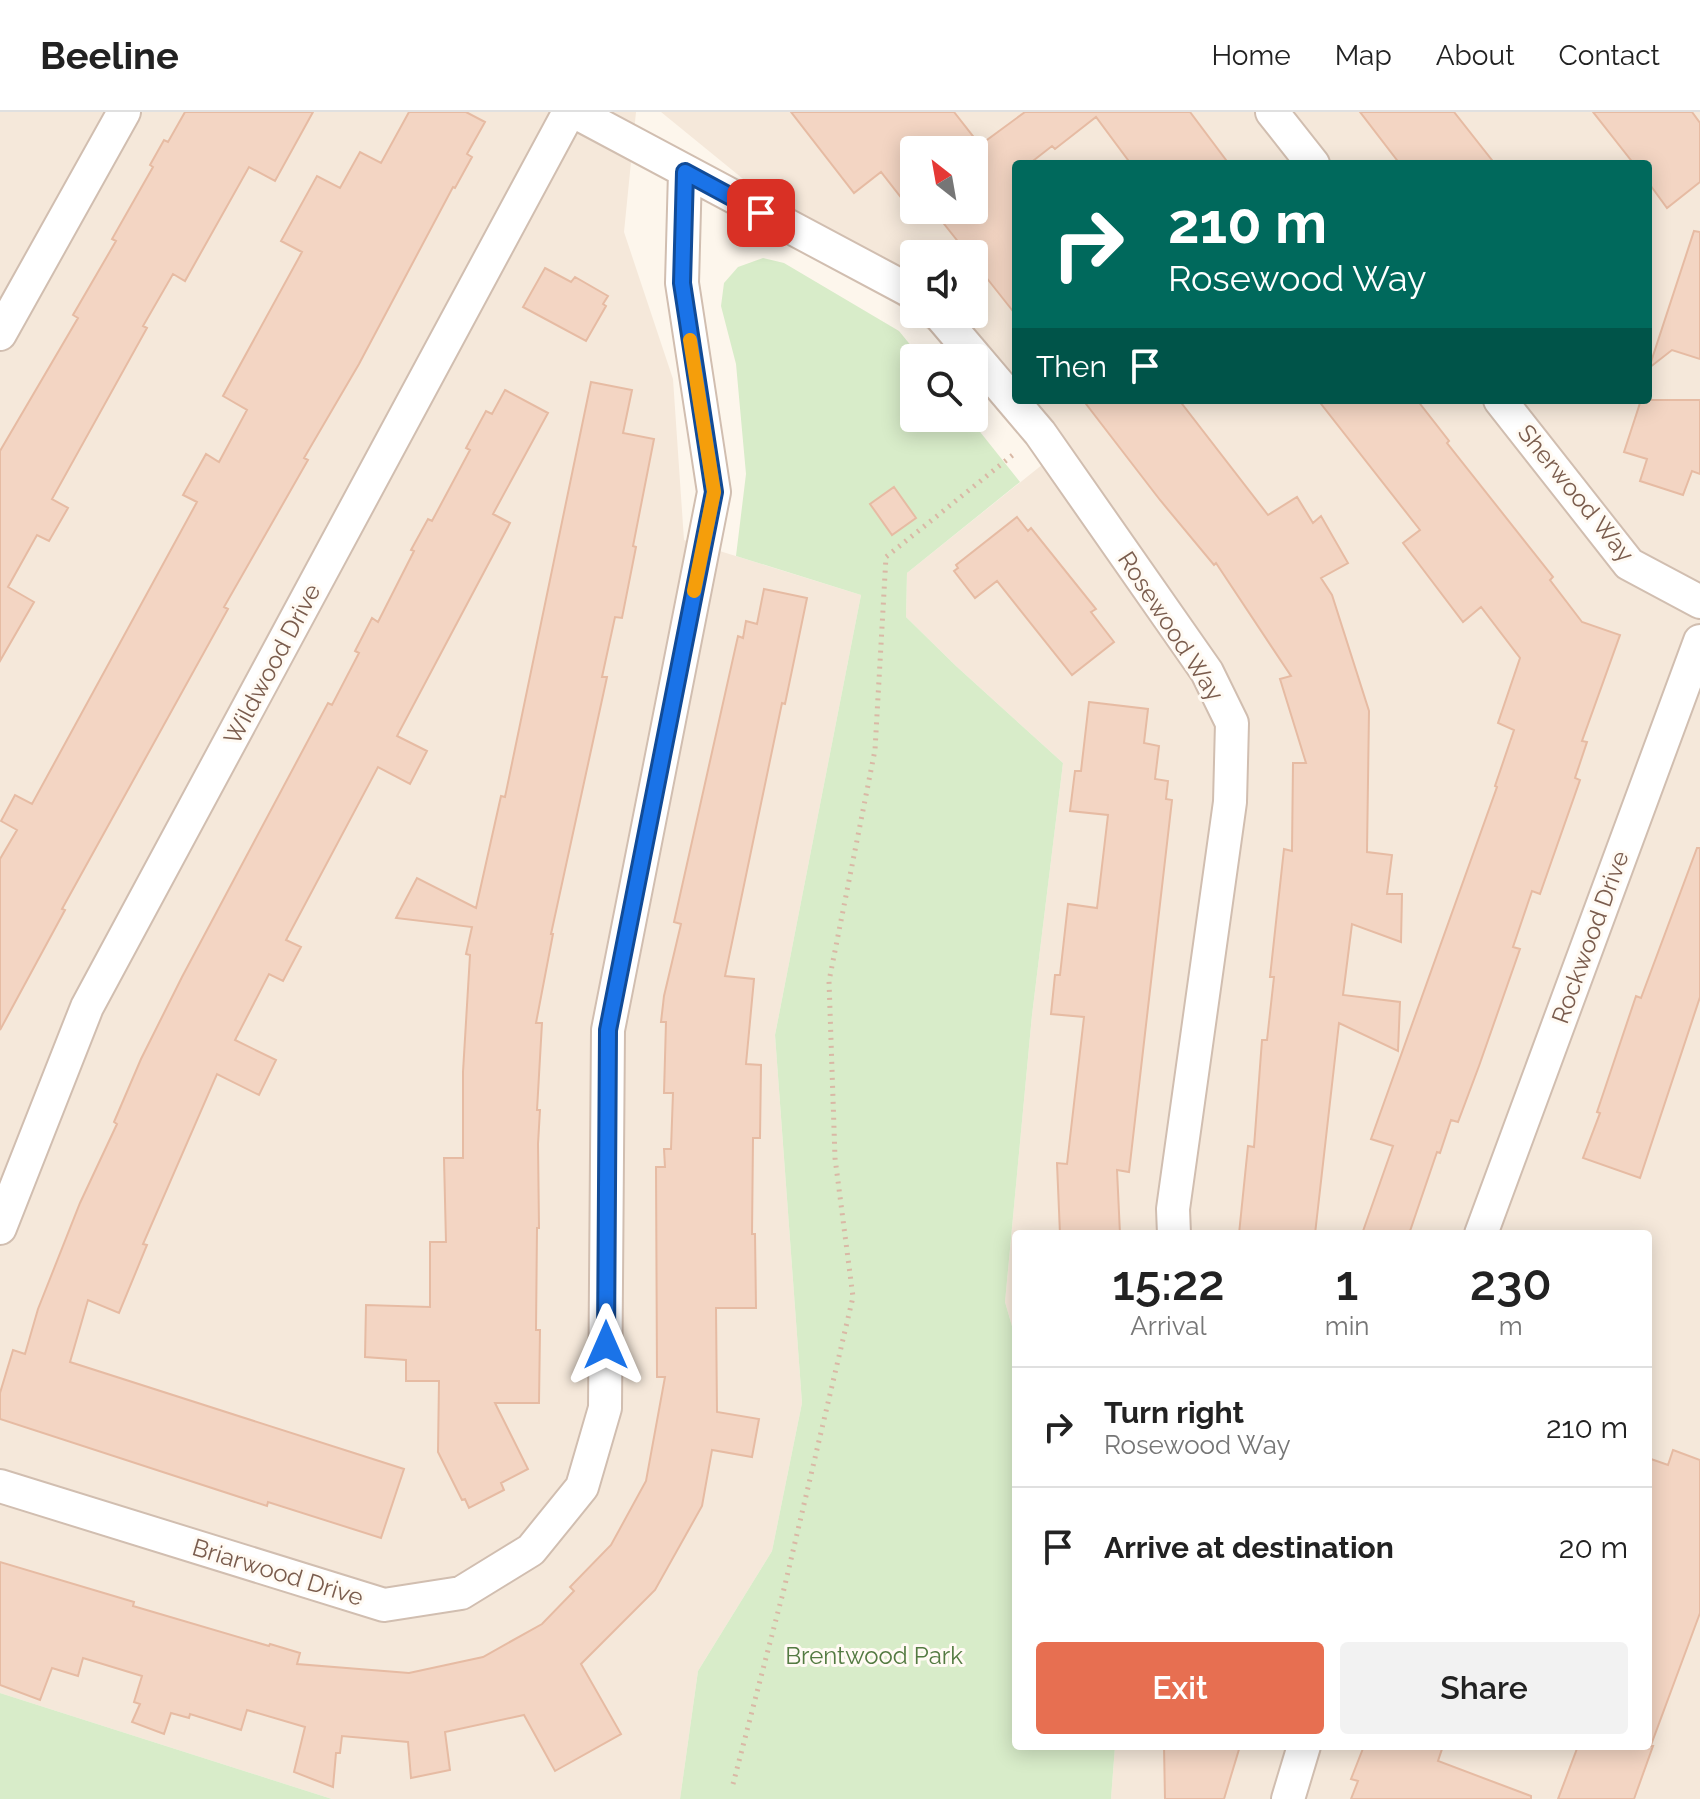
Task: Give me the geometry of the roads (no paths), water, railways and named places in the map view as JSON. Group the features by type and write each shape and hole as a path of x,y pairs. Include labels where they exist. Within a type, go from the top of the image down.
{"street":[{"path":"0,334 124,112"},
{"name":"Wildwood Drive","path":"0,1228 87,1007 569,112"},
{"path":"575,112 900,286"},
{"path":"1272,112 1310,160"},
{"name":"Briarwood Drive","path":"0,1486 384,1605 461,1593 531,1550 582,1487 605,1408 608,1030 714,492 682,283 685,172"},
{"name":"Rosewood Way","path":"951,328 1012,400"},
{"name":"Rosewood Way","path":"1015,404 1040,433 1207,672 1232,723 1230,802 1173,1209 1174,1230"},
{"name":"Sherwood Way","path":"1503,404 1629,564 1700,602"},
{"name":"Rockwood Drive","path":"1482,1230 1700,641"},
{"path":"1288,1799 1303,1750"}],"park label":[{"name":"Brentwood Park","path":"874,1655"}]}
